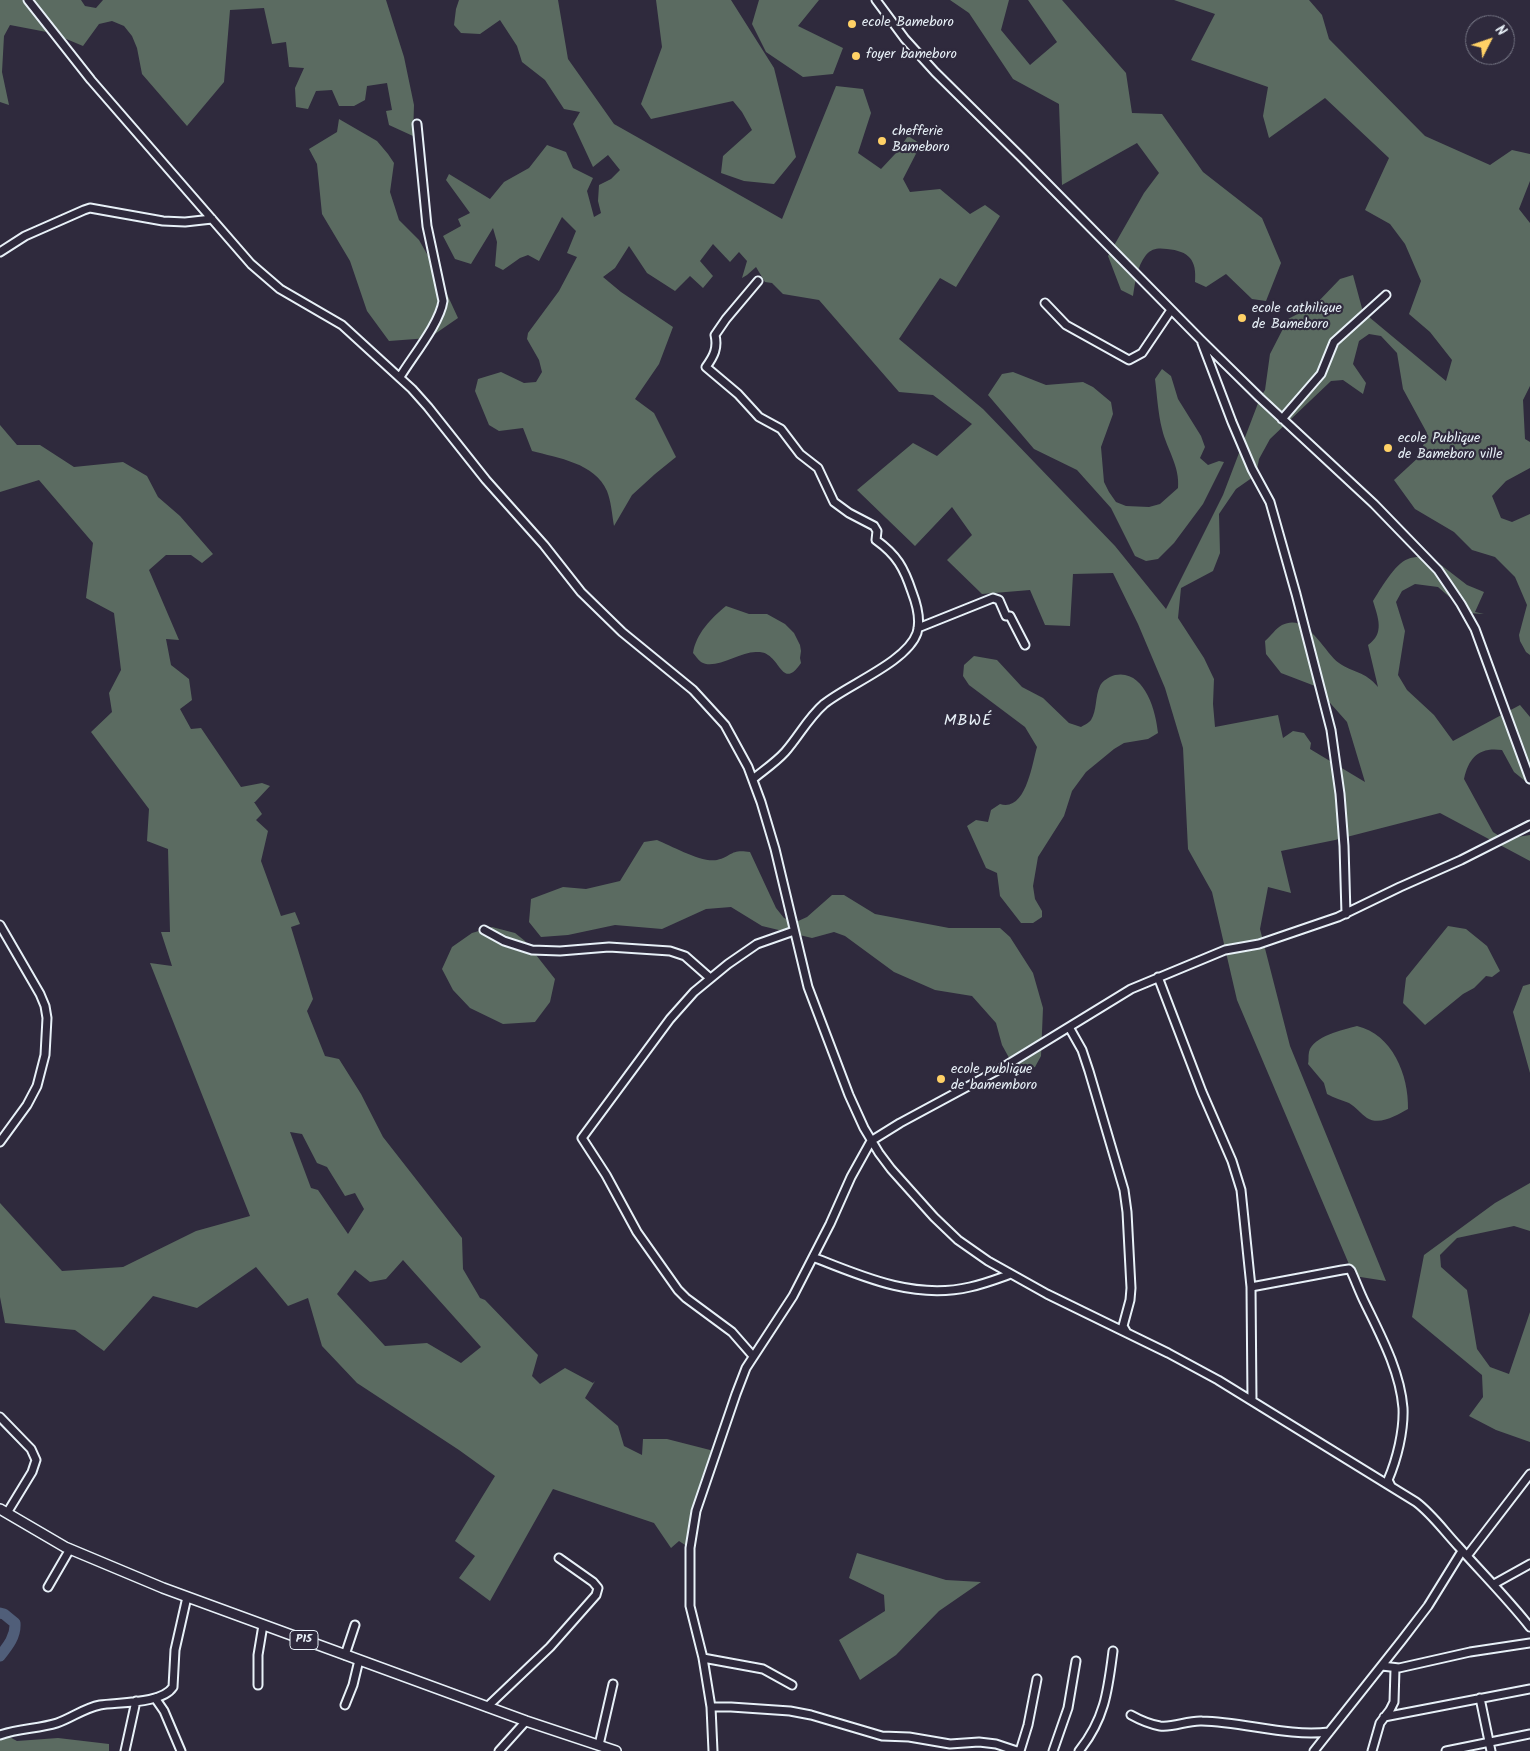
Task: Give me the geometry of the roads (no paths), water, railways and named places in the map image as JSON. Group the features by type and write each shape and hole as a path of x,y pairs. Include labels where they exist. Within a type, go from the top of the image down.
{"main road":[{"name":"P15","path":"4,1511 70,1549 186,1597 526,1721 616,1751"}],"street":[{"path":"28,0 91,80 244,257 264,277 288,294 342,325 400,377 424,402 477,469 536,536 589,601 616,627 682,680 710,707 725,725 753,779 775,849 808,987 824,1032 858,1117 871,1141 891,1169 954,1236 975,1253 1079,1311 1176,1357 1252,1400 1422,1506 1465,1554 1528,1618 1530,1627"},
{"path":"876,0 924,61 1201,340 1282,419 1374,504 1426,558 1454,592 1469,617 1481,643 1530,779"},
{"path":"400,377 433,324 443,301 427,226 417,124"},
{"path":"0,252 25,236 90,208 163,221 212,220"},
{"path":"753,779 784,753 812,716 828,700 863,681 903,652 911,644 918,628 916,600 904,568 890,550 876,540 878,531 874,526 848,513 834,502 818,468 800,454 781,429 759,417 738,394 706,367 714,354 715,335 758,281"},
{"path":"1282,419 1321,374 1334,342 1386,295"},
{"path":"1045,303 1066,325 1130,360 1142,353 1171,310"},
{"path":"1201,340 1252,469 1270,502 1331,730 1340,794 1346,914"},
{"path":"918,628 993,598 999,600 1006,616 1010,616 1014,621 1025,645"},
{"path":"713,1751 711,1707 690,1606 690,1548 693,1522 736,1394 753,1356 793,1296 851,1177 871,1141 900,1123 1002,1068 1121,994 1225,950 1259,944 1346,914 1530,826"},
{"path":"0,925 40,994 47,1018 45,1055 37,1086 28,1105 0,1142"},
{"path":"484,930 504,941 532,950 560,952 609,947 670,951 685,956 710,978"},
{"path":"753,1356 732,1332 678,1290 636,1232 606,1176 582,1138 681,1005 710,978 757,944 794,930"},
{"path":"1158,977 1238,1179 1244,1210 1251,1287 1252,1400"},
{"path":"1070,1026 1082,1050 1089,1071 1126,1197 1131,1283 1130,1300 1124,1326 1127,1333"},
{"path":"813,1257 875,1282 925,1290 940,1291 970,1287 1010,1274"},
{"path":"1251,1287 1342,1270 1350,1271 1388,1350 1402,1399 1403,1415 1399,1440 1388,1480 1391,1486"},
{"path":"0,1417 31,1449 36,1460 32,1472 4,1511"},
{"path":"1314,1751 1428,1606 1465,1554 1530,1474"},
{"path":"48,1587 70,1549"},
{"path":"487,1707 550,1647 596,1595 598,1588 596,1585 559,1558"},
{"path":"1494,1584 1530,1564"},
{"path":"0,1734 12,1730 58,1723 98,1706 156,1698 170,1693 173,1687 175,1650 186,1597"},
{"path":"258,1685 258,1655 263,1625"},
{"path":"345,1655 355,1625"},
{"path":"1382,1666 1395,1669 1470,1652 1530,1643"},
{"path":"1079,1751 1093,1732 1101,1714 1107,1692 1113,1651"},
{"path":"702,1658 763,1669 792,1685"},
{"path":"345,1705 353,1685 359,1660"},
{"path":"1052,1751 1068,1708 1076,1661"},
{"path":"1372,1751 1384,1717 1394,1702 1395,1669"},
{"path":"711,1707 790,1711 882,1736 909,1737 950,1744 979,1742 996,1744 1018,1751 1028,1724 1037,1678"},
{"path":"599,1745 613,1684"},
{"path":"1384,1717 1530,1689"},
{"path":"156,1698 164,1711 181,1751"},
{"path":"1480,1698 1491,1751"},
{"path":"125,1751 136,1701"},
{"path":"1131,1715 1146,1722 1162,1726 1200,1721 1311,1733 1330,1732"},
{"path":"499,1751 526,1721"},
{"path":"1446,1751 1530,1734"}],"waterway":[{"path":"0,1613 15,1623 13,1637 0,1656"}],"place":[{"name":"ecole Bameboro","path":"852,24"},
{"name":"foyer bameboro","path":"856,56"},
{"name":"chefferie Bameboro","path":"882,141"},
{"name":"ecole cathilique de Bameboro","path":"1242,318"},
{"name":"ecole Publique de Bameboro ville","path":"1388,448"},
{"name":"ecole publique de bamemboro","path":"941,1079"}],"district":[{"name":"MBWÉ","path":"968,722"}]}
